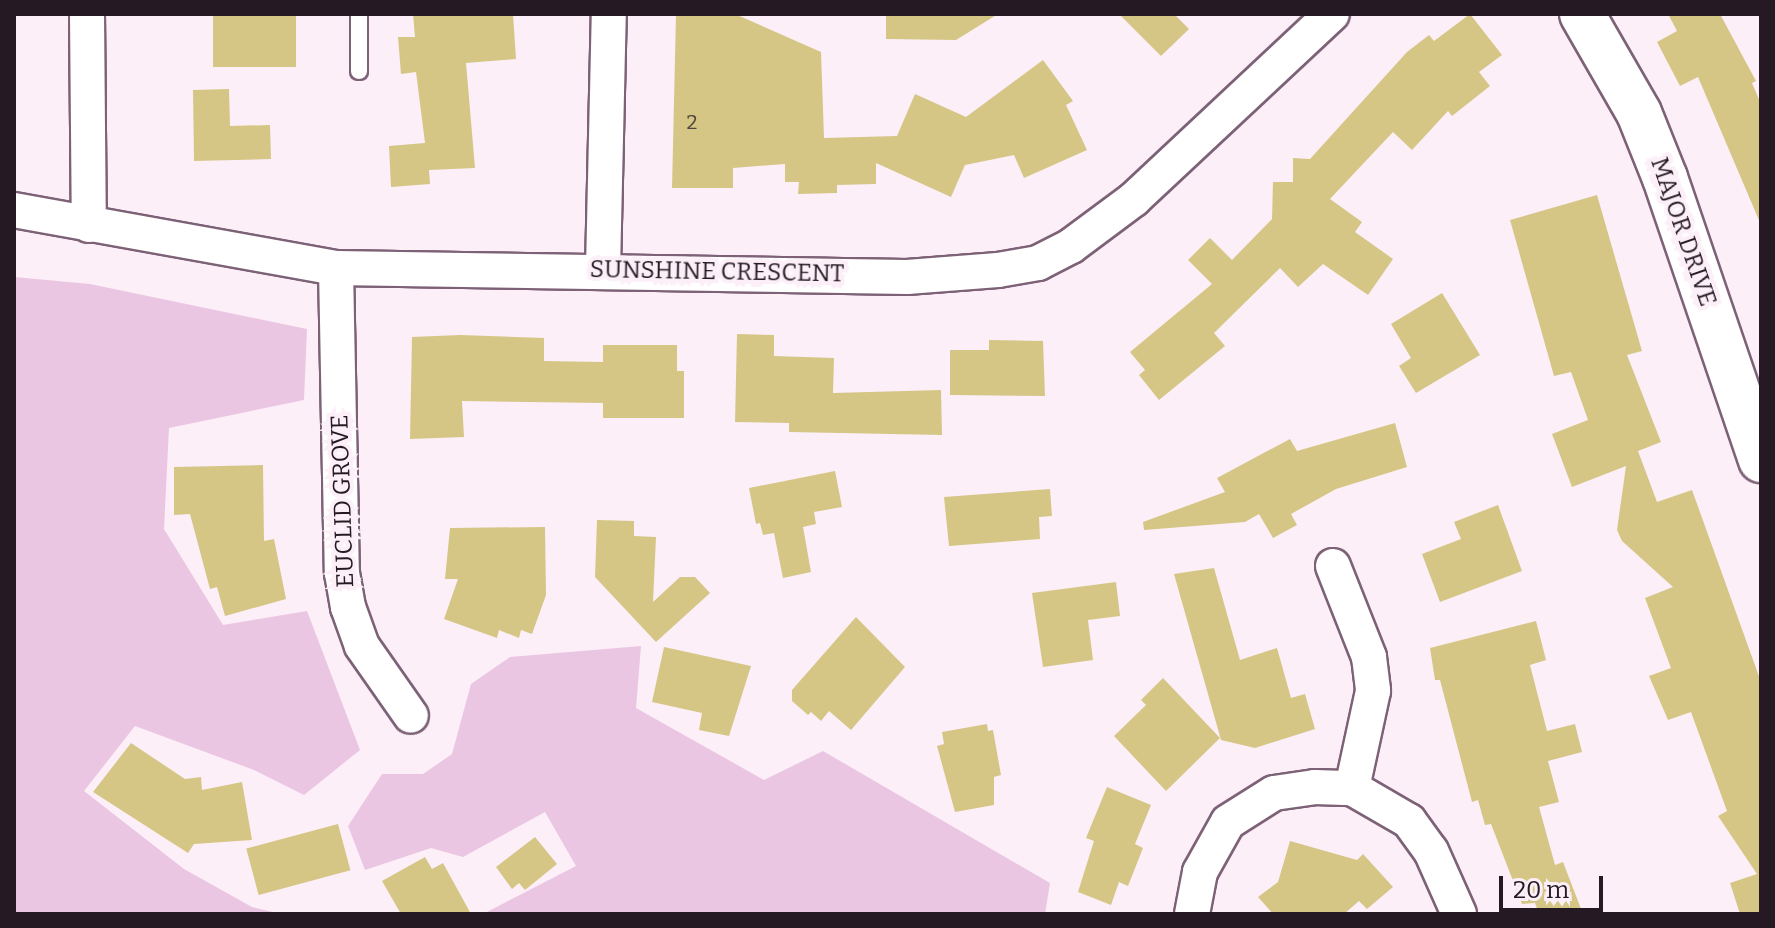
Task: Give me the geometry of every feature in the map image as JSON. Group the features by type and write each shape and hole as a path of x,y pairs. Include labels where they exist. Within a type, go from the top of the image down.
{"street":[{"path":"87,14 89,225"},
{"path":"603,269 609,14"},
{"name":"SUNSHINE CRESCENT","path":"14,210 336,268 603,269 907,277 1038,263 1071,246 1134,199 1332,14"},
{"name":"MAJOR DRIVE","path":"1582,14 1633,100 1660,165 1761,460"},
{"name":"EUCLID GROVE","path":"336,268 342,573 348,607 362,646 411,716"},
{"path":"1333,566 1369,657 1373,691 1352,788"},
{"path":"1192,914 1211,845 1250,804 1294,789 1352,788 1409,821 1438,864 1459,914"}],"lane":[{"path":"359,14 359,71"}],"shaded area":[{"path":"14,277 90,284 307,329 304,400 169,428 164,529 223,625 307,611 360,750 304,795 254,770 135,726 84,791 184,869 252,907 281,914 14,914"},
{"path":"641,646 636,708 764,780 823,751 1050,883 1045,914 483,914 576,866 545,812 463,857 431,848 365,870 348,826 382,774 423,774 452,754 471,684 510,657"}],"building":[{"path":"213,14 296,14 296,67 213,67"},
{"path":"413,14 513,14 516,59 466,63 475,168 429,170 430,184 391,187 389,146 425,143 416,72 401,74 398,37 415,37"},
{"path":"676,14 735,14 821,52 824,138 897,136 915,94 966,117 1043,60 1073,101 1066,105 1087,150 1024,178 1014,155 965,165 951,197 876,163 876,184 837,185 837,193 798,194 799,182 785,182 785,164 733,168 733,188 672,188"},
{"path":"886,14 998,14 956,40 886,39"},
{"path":"1119,14 1174,14 1189,29 1161,56"},
{"path":"1470,14 1502,55 1479,72 1490,86 1452,116 1448,111 1412,150 1393,132 1330,199 1362,222 1355,232 1393,259 1368,295 1323,264 1298,287 1280,268 1214,333 1225,346 1159,400 1139,375 1145,370 1130,352 1212,284 1188,260 1210,238 1232,260 1272,219 1273,182 1293,182 1293,158 1310,159 1407,52 1429,35 1434,41"},
{"path":"1668,14 1720,14 1756,81 1752,83 1761,104 1761,225 1698,77 1680,86 1657,42 1677,31"},
{"path":"229,89 230,126 270,125 271,159 194,161 193,90"},
{"path":"1597,195 1642,351 1627,355 1661,442 1638,451 1657,502 1692,490 1761,682 1761,914 1740,914 1730,883 1757,874 1718,816 1727,811 1691,712 1668,720 1649,676 1671,668 1645,598 1673,587 1622,541 1617,530 1626,466 1572,487 1552,434 1588,420 1571,372 1554,376 1510,220"},
{"path":"1442,293 1480,355 1416,393 1399,366 1411,358 1391,324"},
{"path":"737,334 774,335 774,356 834,358 833,393 941,390 942,435 789,432 789,423 735,422"},
{"path":"412,337 544,338 544,361 603,362 603,345 677,345 677,371 684,371 684,418 603,418 603,403 462,401 464,437 410,439"},
{"path":"989,340 1043,341 1045,396 950,395 950,350 989,350"},
{"path":"1395,423 1407,467 1336,489 1291,514 1297,525 1273,538 1259,514 1245,522 1144,530 1143,522 1225,492 1217,478 1290,439 1297,451"},
{"path":"263,465 264,541 274,539 286,599 225,616 217,587 210,589 190,514 174,515 174,467"},
{"path":"835,471 842,507 814,512 816,524 803,527 811,572 783,578 774,533 763,535 760,523 756,524 749,488"},
{"path":"1050,489 1052,516 1039,517 1040,539 949,546 944,497"},
{"path":"1498,505 1522,571 1440,602 1422,554 1461,539 1454,522"},
{"path":"597,520 634,521 634,536 656,537 653,602 680,577 695,577 710,593 656,642 595,577"},
{"path":"545,527 546,595 532,634 521,630 519,638 499,630 497,638 444,619 458,579 445,579 450,528"},
{"path":"1214,568 1240,660 1277,648 1291,698 1305,694 1315,729 1255,748 1221,740 1174,574"},
{"path":"1116,582 1120,616 1088,620 1093,660 1043,667 1032,593"},
{"path":"856,617 905,667 851,730 829,711 821,721 811,712 808,715 792,701 792,690"},
{"path":"1536,621 1546,660 1530,665 1547,731 1575,724 1582,752 1548,761 1559,802 1539,807 1555,865 1563,862 1583,914 1539,914 1535,903 1522,904 1491,824 1485,825 1478,800 1472,802 1440,680 1435,680 1430,648"},
{"path":"664,647 751,666 729,736 699,730 702,713 652,702"},
{"path":"1163,678 1220,738 1166,791 1114,736 1146,705 1141,700"},
{"path":"987,724 988,731 993,730 1001,775 994,777 994,805 955,812 937,746 944,744 942,732"},
{"path":"131,743 185,779 201,777 202,790 242,782 252,840 194,844 188,853 93,792"},
{"path":"1107,787 1151,805 1135,844 1143,848 1128,886 1119,882 1111,905 1078,892 1094,841 1086,838"},
{"path":"338,824 350,870 259,895 246,849"},
{"path":"535,837 557,864 525,890 519,883 512,889 496,867"},
{"path":"1290,841 1357,860 1363,854 1393,887 1367,909 1359,901 1344,914 1273,914 1258,897 1278,882"},
{"path":"425,857 432,869 443,863 471,914 401,914 382,881"}]}
